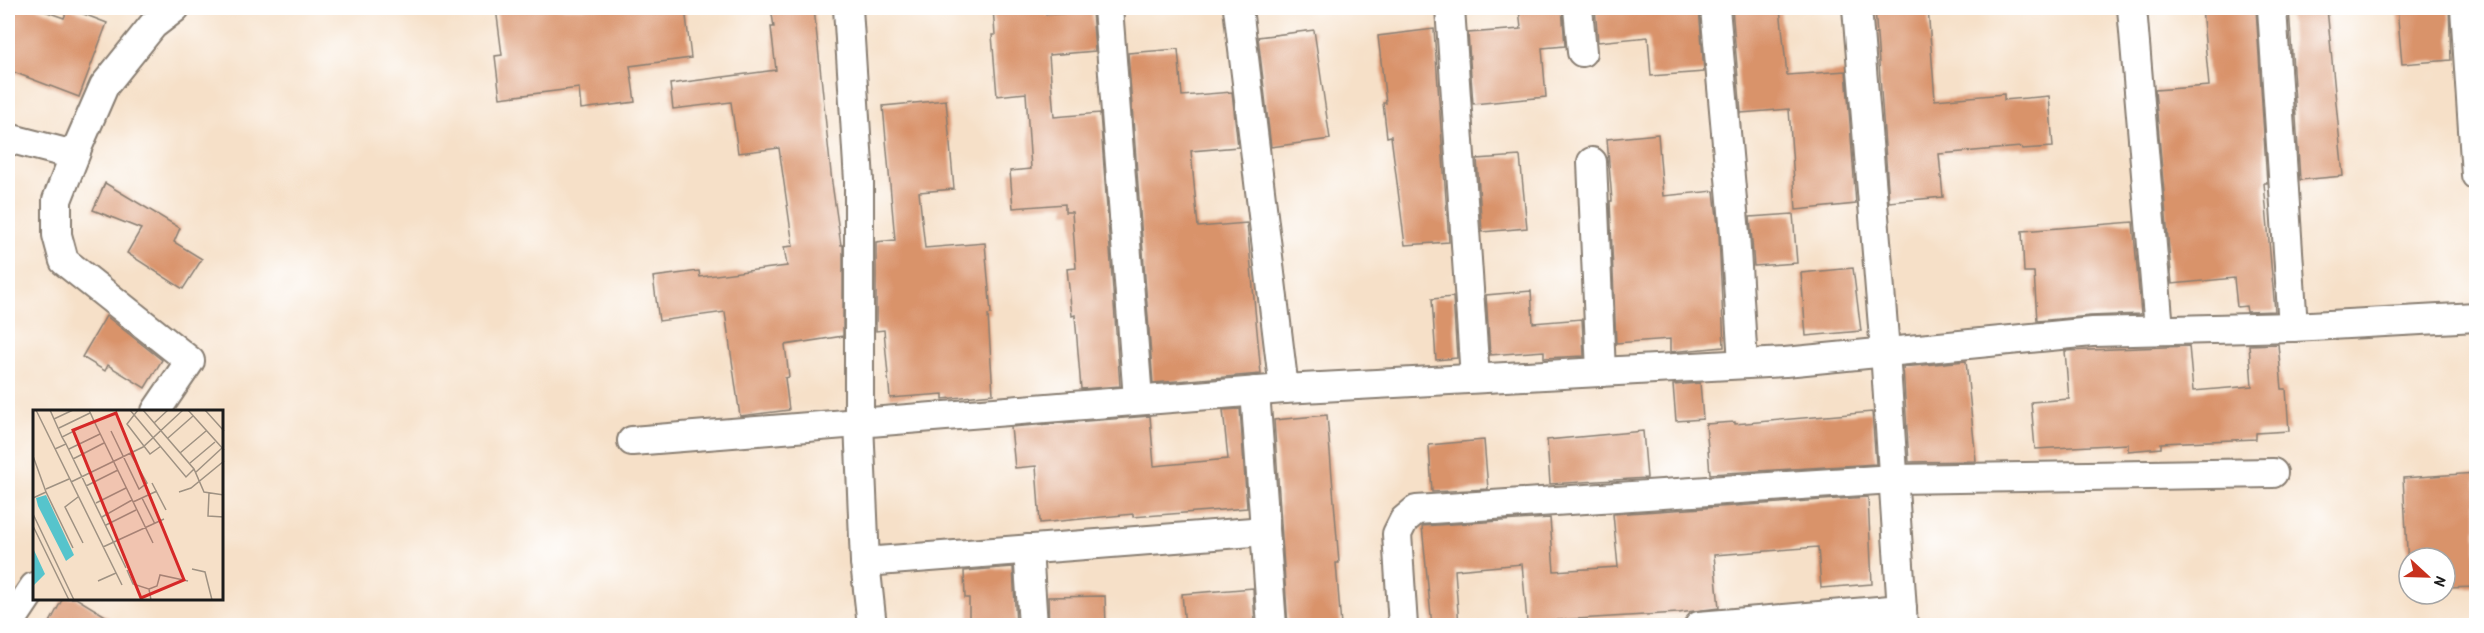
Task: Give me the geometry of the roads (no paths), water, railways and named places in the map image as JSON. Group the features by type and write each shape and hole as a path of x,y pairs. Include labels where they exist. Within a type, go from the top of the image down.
{"street":[{"path":"157,410 190,361 64,261 57,235 57,200 104,86 153,25 175,8"},
{"path":"848,8 859,181 860,423 864,562 872,626"},
{"path":"1108,8 1138,399"},
{"path":"1238,8 1284,388"},
{"path":"1449,8 1475,378"},
{"path":"1578,8 1582,52"},
{"path":"1715,8 1735,234 1743,364"},
{"path":"1699,626 1902,617 1885,351 1857,8"},
{"path":"2132,8 2159,329"},
{"path":"2272,8 2294,327"},
{"path":"2465,8 2476,175"},
{"path":"8,138 74,155 76,152"},
{"path":"1592,162 1601,372"},
{"path":"632,441 1284,388 1743,364 2092,332 2294,327 2476,317"},
{"path":"1256,391 1272,626"},
{"path":"1403,626 1397,534 1404,520 1416,510 1893,479 2273,473"},
{"path":"864,562 1265,531"},
{"path":"1028,549 1033,626"},
{"path":"8,626 33,588"}]}
